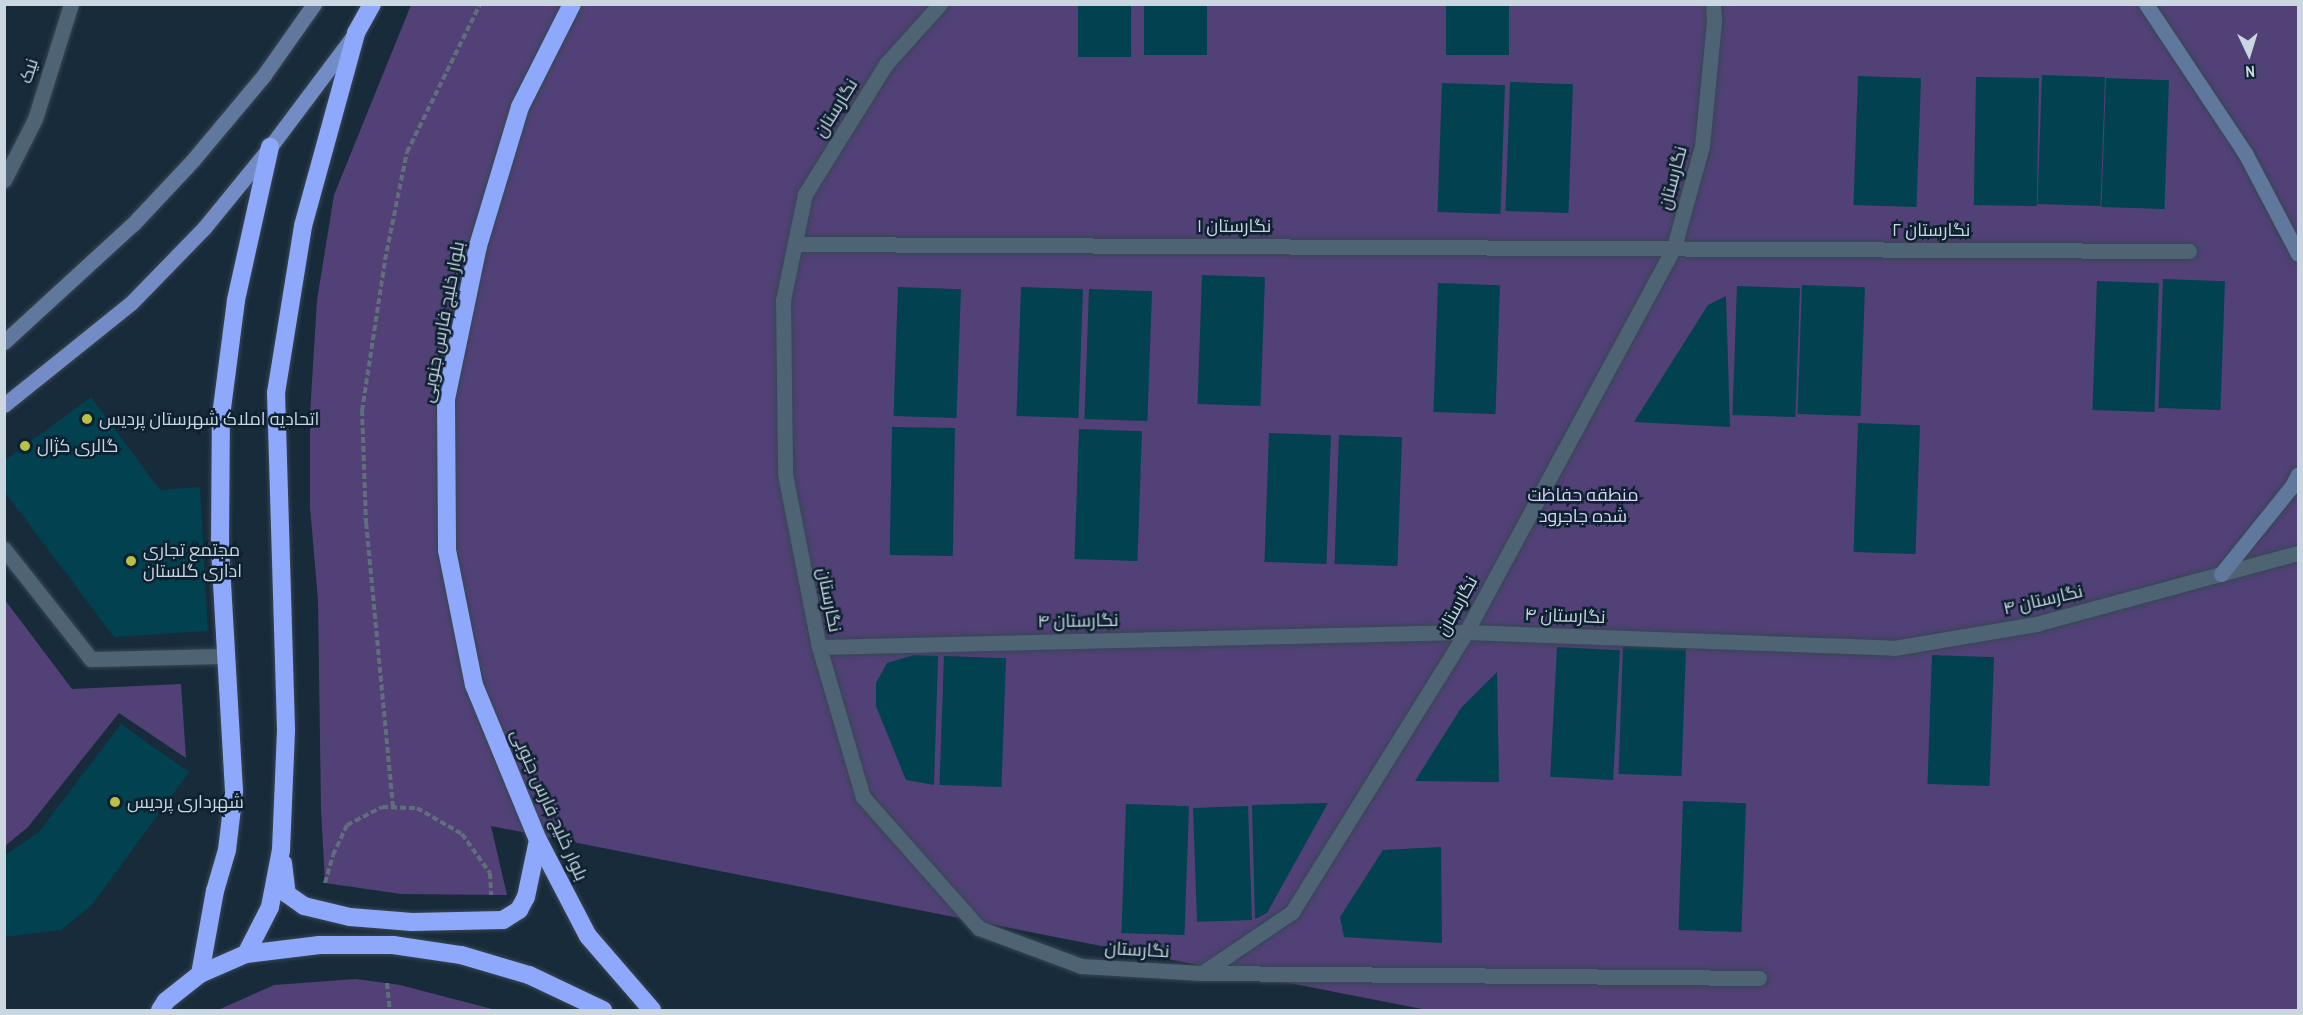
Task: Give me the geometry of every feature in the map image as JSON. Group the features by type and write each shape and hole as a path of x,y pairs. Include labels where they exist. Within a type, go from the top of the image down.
{"highway":[{"path":"246,954 270,906 281,850 286,729 276,393 303,226 356,33 372,4"},
{"name":"بلوار خلیج فارس جنوبی","path":"572,4 520,107 478,246 446,399 447,550 474,685 538,840 588,936 652,1011"},
{"path":"200,974 215,891 227,850 234,791 220,545 221,416 236,300 270,147"},
{"path":"281,850 287,894 304,906 350,918 412,922 476,922 503,920 519,910 526,897 538,840"},
{"path":"159,1011 166,1001 200,974 246,954 319,945 393,945 461,956 529,975 603,1011"}],"main road":[{"path":"4,342 133,224 193,160 264,75 314,4"},
{"path":"2145,4 2246,153 2298,254"},
{"path":"4,405 131,303 204,228 270,147 356,33"},
{"path":"2221,574 2292,486 2298,474"}],"street":[{"name":"نیک","path":"4,180 35,119 71,4"},
{"name":"نگارستان","path":"940,4 886,64 805,194 783,300 785,474 819,646 863,796 979,928 1081,966 1202,973 1292,912 1466,632 1674,247 1702,146 1714,21 1713,4"},
{"name":"نگارستان ۱","path":"795,244 1674,247"},
{"name":"نگارستان ۲","path":"1674,247 2188,251"},
{"path":"4,549 91,659 225,656"},
{"name":"نگارستان ۴","path":"819,646 1466,632 1894,648 2036,624 2298,553"},
{"path":"1202,973 1759,978"}],"path":[{"path":"393,807 366,525 362,411 385,260 407,152 480,4"},
{"path":"325,883 333,855 347,825 382,807 417,808 462,834 490,873 491,896"},
{"path":"387,983 390,1011"}],"green space":[{"name":"منطقه حفاظت شده جاجرود","path":"411,5 2298,5 2298,1010 1427,1010 491,826 507,895 401,894 325,883 321,809 318,600 310,507 310,414 317,300 334,195"},
{"path":"5,600 72,689 181,684 186,758 119,713 28,827 5,846"},
{"path":"356,979 400,985 496,1010 218,1010 274,985"}],"building":[{"path":"1078,4 1131,4 1131,57 1078,57"},
{"path":"1144,4 1207,4 1207,55 1144,55"},
{"path":"1446,4 1509,4 1509,55 1446,55"},
{"path":"2042,75 2105,77 2100,206 2037,204"},
{"path":"1858,76 1921,78 1916,207 1853,205"},
{"path":"1976,77 2039,78 2037,206 1974,205"},
{"path":"2106,78 2169,80 2164,209 2101,207"},
{"path":"1510,82 1573,84 1568,213 1505,211"},
{"path":"1442,83 1505,85 1500,214 1437,212"},
{"path":"1202,275 1265,277 1260,406 1197,404"},
{"path":"2163,279 2225,281 2220,410 2158,408"},
{"path":"2097,281 2159,283 2154,412 2092,410"},
{"path":"1438,283 1500,285 1495,414 1433,412"},
{"path":"1802,285 1865,287 1860,416 1797,414"},
{"path":"1737,286 1800,288 1795,417 1732,415"},
{"path":"898,287 961,289 956,418 893,416"},
{"path":"1021,287 1083,289 1078,418 1016,416"},
{"path":"1089,289 1152,291 1147,421 1084,419"},
{"path":"1726,296 1730,427 1634,422 1708,305"},
{"name":"مجتمع تجاری اداری گلستان","path":"91,397 160,490 200,487 208,631 114,637 4,491 4,461"},
{"path":"1858,423 1920,425 1915,554 1853,552"},
{"path":"892,427 955,428 953,556 890,555"},
{"path":"1079,429 1142,431 1137,561 1074,559"},
{"path":"1269,433 1331,435 1326,564 1264,562"},
{"path":"1339,435 1402,437 1397,566 1334,564"},
{"path":"1623,646 1686,648 1681,776 1619,774"},
{"path":"1557,647 1620,650 1613,780 1550,777"},
{"path":"914,655 938,656 934,785 906,780 876,706 876,683 887,663"},
{"path":"1932,655 1994,657 1989,786 1927,784"},
{"path":"944,656 1006,658 1001,787 939,785"},
{"path":"1497,672 1499,782 1415,781 1461,708"},
{"name":"شهرداری پردیس","path":"121,724 189,772 92,905 61,930 4,937 4,856 39,832"},
{"path":"1683,801 1746,803 1741,932 1678,930"},
{"path":"1328,803 1267,913 1255,919 1252,805"},
{"path":"1126,804 1189,806 1184,935 1121,933"},
{"path":"1248,806 1252,920 1197,922 1193,808"},
{"path":"1441,847 1442,943 1344,937 1340,917 1383,850"}],"place":[{"name":"اتحادیه املاک شهرستان پردیس","path":"87,419"},
{"name":"گالری کژال","path":"25,446"},
{"name":"مجتمع تجاری اداری گلستان","path":"131,561"},
{"name":"شهرداری پردیس","path":"115,802"}]}
